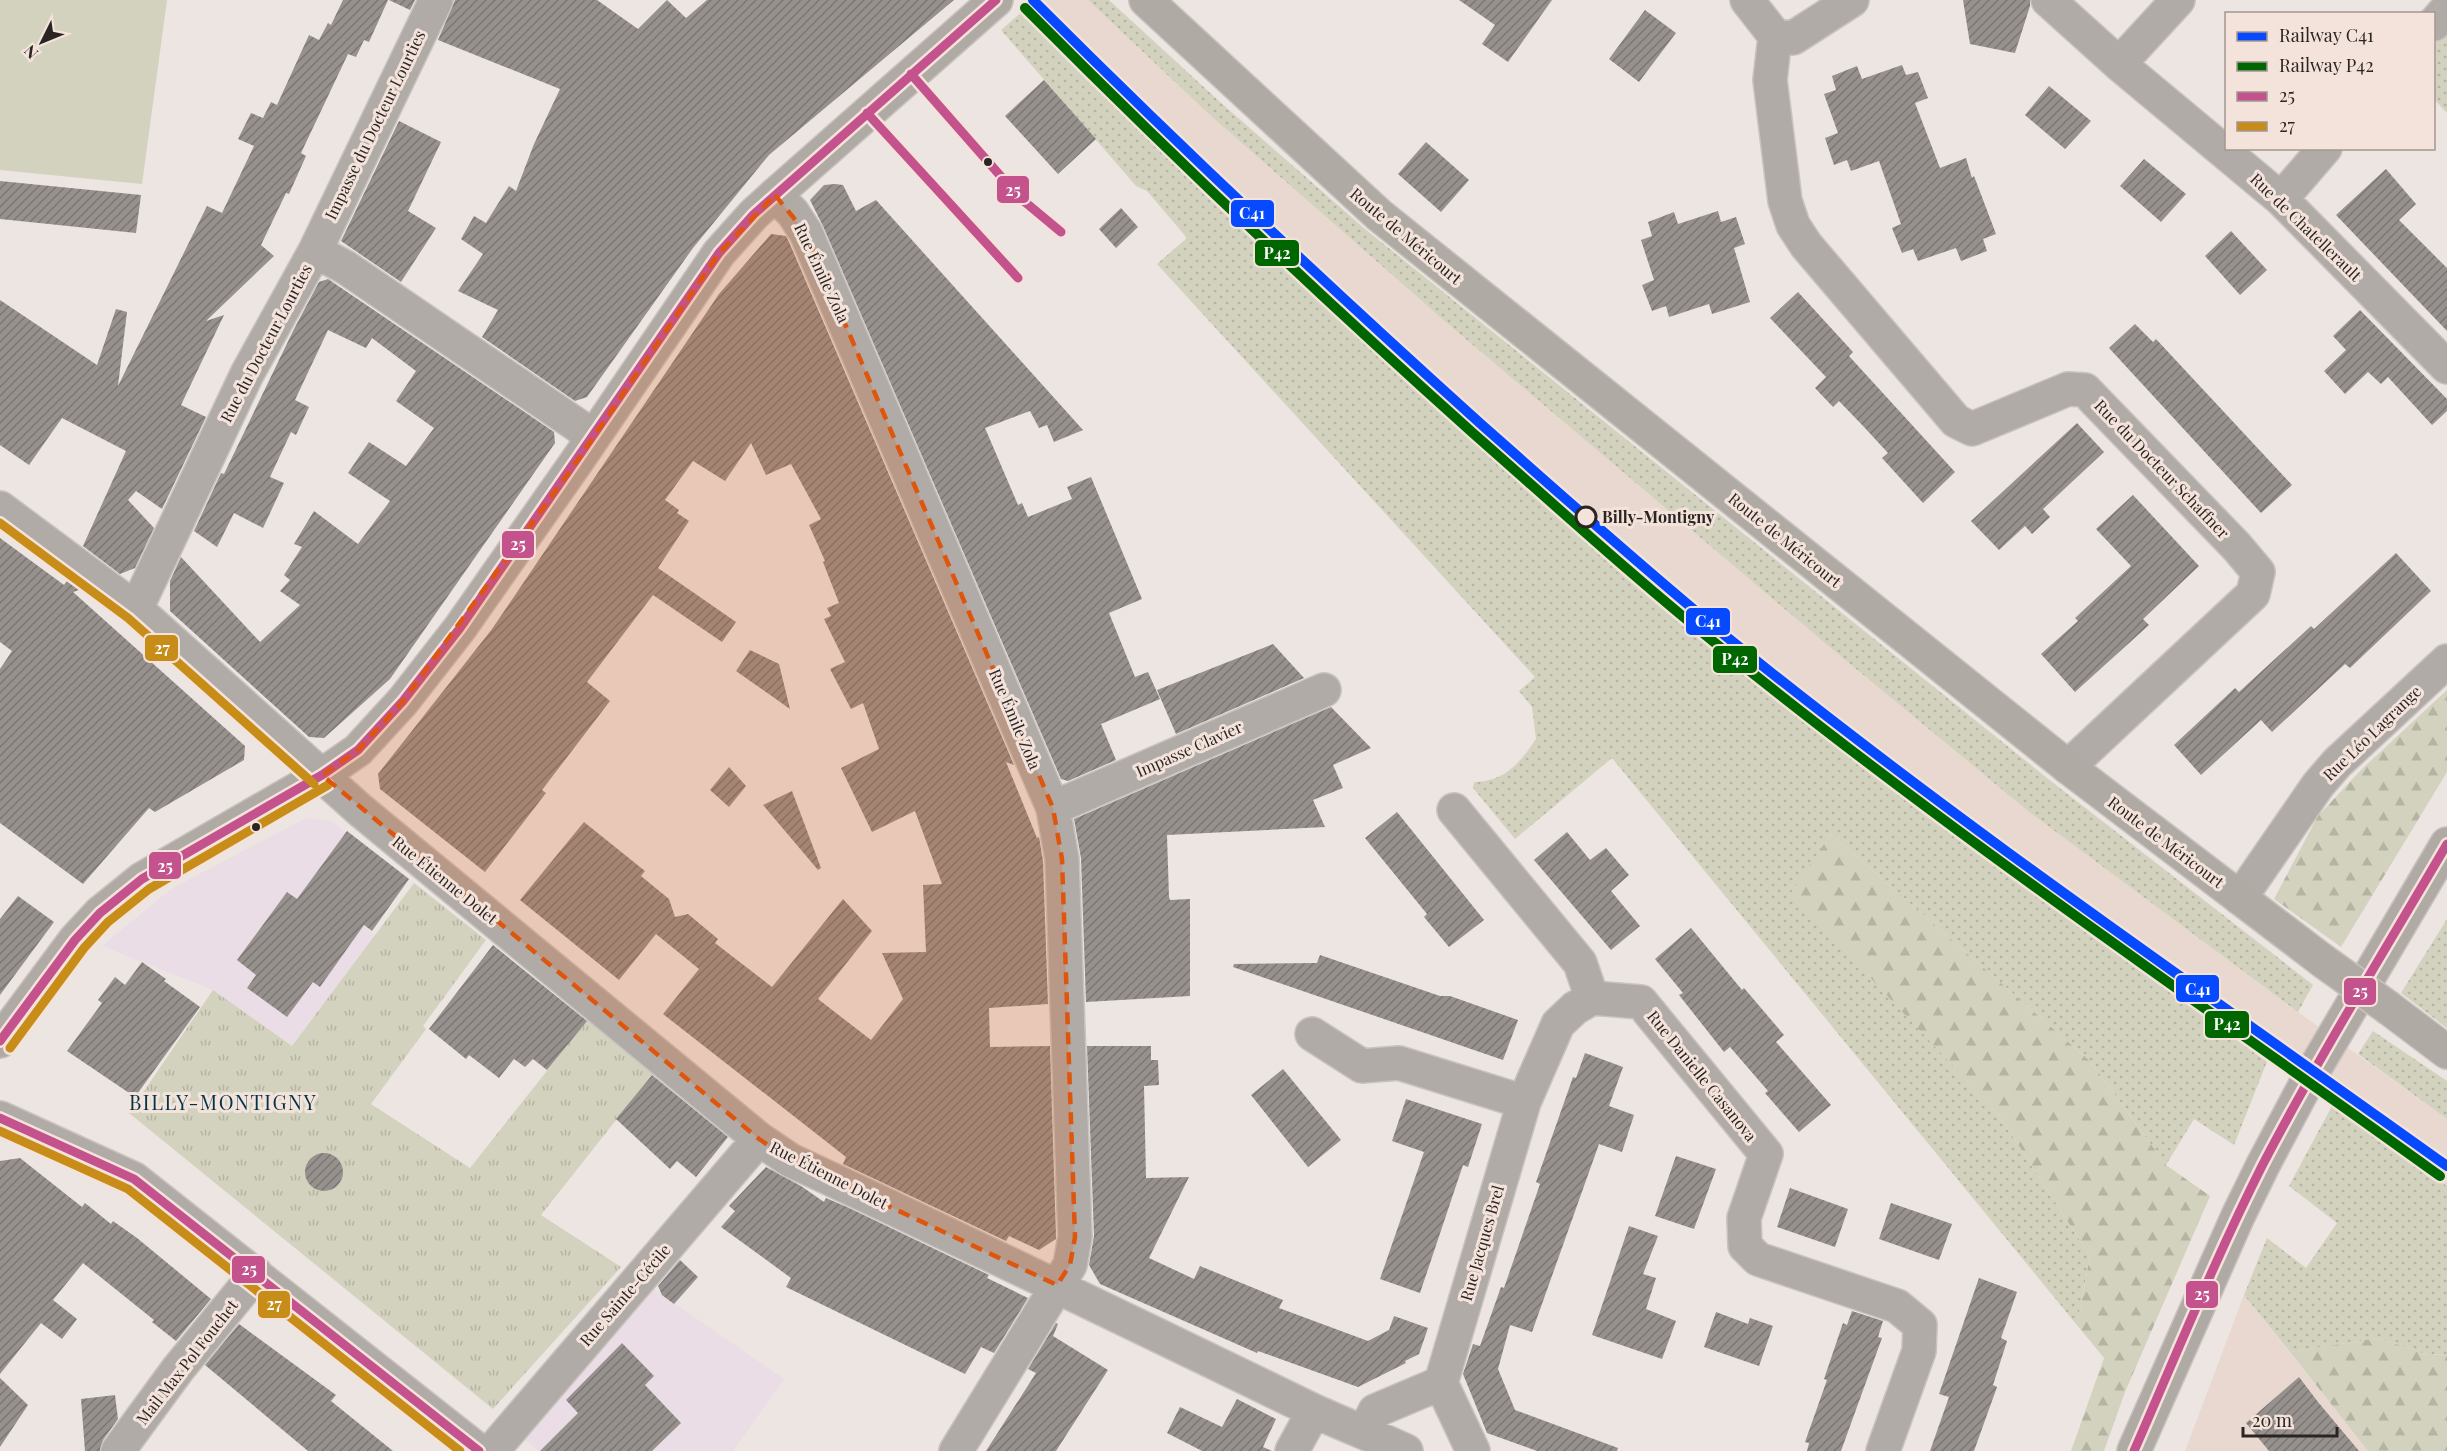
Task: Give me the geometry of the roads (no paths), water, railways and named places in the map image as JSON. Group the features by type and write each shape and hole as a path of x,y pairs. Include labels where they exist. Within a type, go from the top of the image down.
{"street":[{"name":"Impasse du Docteur Lourties","path":"315,251 436,0"},
{"name":"Route de Méricourt","path":"1146,0 1379,215 2068,767 2447,1052"},
{"path":"1747,0 1774,36 1793,38 1852,0"},
{"name":"Rue de Chatellerault","path":"2048,0 2119,64 2281,199 2447,367"},
{"path":"2119,64 2178,0"},
{"path":"0,1041 75,940 100,913 142,879 322,775 358,750 403,701 460,628 719,253 754,214 994,2"},
{"path":"2435,22 2447,9"},
{"name":"Rue du Docteur Schaffner","path":"1774,36 1770,80 1785,201 1793,225 1819,261 1956,421 1972,429 2067,389 2085,390 2229,538 2258,572 2253,594 2068,767"},
{"path":"2281,199 2323,150"},
{"name":"Rue Émile Zola","path":"775,195 793,213 807,233 1053,808 1062,859 1075,1237 1070,1265 956,1451"},
{"name":"Rue du Docteur Lourties","path":"136,609 247,374 315,251 345,267 593,436"},
{"name":"Rue Étienne Dolet","path":"0,508 136,609 360,810 759,1139 790,1160 1057,1285 1314,1411 1365,1431 1406,1451"},
{"name":"Rue Léo Lagrange","path":"2240,898 2318,784 2337,763 2447,661"},
{"name":"Impasse Clavier","path":"1053,808 1324,690"},
{"path":"1454,810 1580,963 1592,998"},
{"path":"2134,1451 2238,1216 2263,1165 2308,1080 2447,844"},
{"name":"Rue Jacques Brel","path":"1441,1383 1524,1102 1558,1024 1575,1008 1592,998"},
{"name":"Rue Danielle Casanova","path":"1592,998 1641,1002 1766,1154 1744,1218 1745,1246 1758,1259 1897,1306 1920,1325 1919,1351 1883,1451"},
{"path":"1312,1034 1362,1066 1399,1063 1524,1102"},
{"path":"0,1118 134,1179 479,1451"},
{"name":"Rue Sainte-Cécile","path":"492,1451 759,1139"},
{"name":"Mail Max Pol Fouchet","path":"118,1451 178,1369 256,1274"},
{"path":"1365,1431 1375,1411 1441,1383 1473,1451"},
{"path":"1292,1451 1314,1411"}],"rail line":[{"name":"C41","path":"1033,0 1255,216 1368,321 1606,535 1701,616 1820,711 1997,844 2447,1166"},
{"name":"P42","path":"1025,8 1190,171 1359,330 1567,517 1693,625 1812,720 1989,853 2440,1176"}],"place":[{"name":"Billy-Montigny","path":"1586,517"}],"district":[{"name":"BILLY-MONTIGNY","path":"223,1103"}]}
